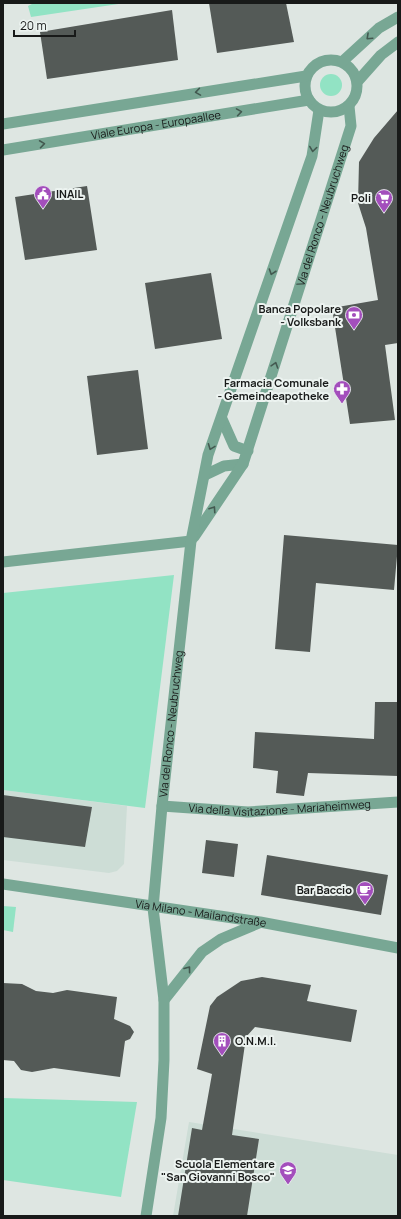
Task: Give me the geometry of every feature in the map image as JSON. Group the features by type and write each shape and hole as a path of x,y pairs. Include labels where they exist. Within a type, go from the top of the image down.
{"street":[{"path":"343,61 379,28 398,17"},
{"path":"357,82 381,55 398,42"},
{"path":"329,60 343,61 352,69 357,82 356,95 349,106 335,112 319,110 309,100 305,88 306,76 315,64 329,60"},
{"path":"3,124 306,76"},
{"name":"Viale Europa - Europaallee","path":"3,150 309,100"},
{"name":"Via del Ronco - Neubruchweg","path":"191,541 243,464 248,451 351,126 349,106"},
{"name":"Via del Ronco - Neubruchweg","path":"146,1216 161,1118 164,1060 164,1000 153,908 162,806 191,541 208,455 312,156 319,110"},
{"path":"222,418 234,446 248,451"},
{"path":"205,475 224,466 243,464"},
{"path":"3,562 191,541"},
{"name":"Via della Visitazione - Mariaheimweg","path":"162,806 248,812 398,802"},
{"name":"Via Milano - Mailandstraße","path":"3,884 153,908 260,922 398,948"},
{"path":"164,1000 202,952 221,939 260,922"}],"shaded area":[{"path":"3,790 127,806 124,864 117,871 109,873 3,860"},
{"name":"Scuola Elementare \"San Giovanni Bosco\"","path":"189,1122 398,1155 398,1216 173,1216"}],"green space":[{"path":"34,3 125,3 31,17 28,6"},
{"path":"331,74 339,77 342,85 339,93 331,96 323,93 320,85 323,77"},
{"path":"174,575 145,808 3,790 3,593"},
{"path":"3,906 16,907 13,932 3,930"},
{"path":"3,1098 137,1102 121,1197 3,1180"}],"building":[{"path":"209,3 286,3 294,42 217,53"},
{"path":"172,10 178,60 47,79 40,32"},
{"path":"398,110 398,343 385,345 395,420 350,424 332,308 378,300 366,228 358,203 359,162 374,138"},
{"path":"87,186 97,250 25,260 15,197"},
{"path":"211,273 222,339 155,349 145,283"},
{"path":"138,370 148,449 97,455 87,376"},
{"path":"284,535 398,545 394,590 316,583 310,652 275,649"},
{"path":"375,702 398,702 398,776 308,773 304,796 276,793 278,771 253,768 255,732 374,739"},
{"path":"3,795 92,807 85,847 3,837"},
{"path":"206,840 238,844 234,877 202,873"},
{"path":"267,855 388,875 381,915 261,895"},
{"name":"O.N.M.I.","path":"262,977 311,985 307,1001 357,1010 351,1042 255,1027 246,1037 232,1135 259,1139 247,1216 178,1216 192,1128 202,1130 212,1074 197,1069 210,1006 217,997 241,981"},
{"path":"3,983 22,984 36,991 53,993 67,990 117,997 114,1019 130,1026 134,1032 130,1039 125,1041 120,1077 54,1068 32,1072 21,1070 14,1061 3,1060"}],"place":[{"name":"INAIL","path":"43,209"},
{"name":"Poli","path":"384,213"},
{"name":"Banca Popolare - Volksbank","path":"354,330"},
{"name":"Farmacia Comunale - Gemeindeapotheke","path":"342,404"},
{"name":"Bar Baccio","path":"365,905"},
{"name":"O.N.M.I.","path":"222,1056"},
{"name":"Scuola Elementare \"San Giovanni Bosco\"","path":"288,1185"}]}
